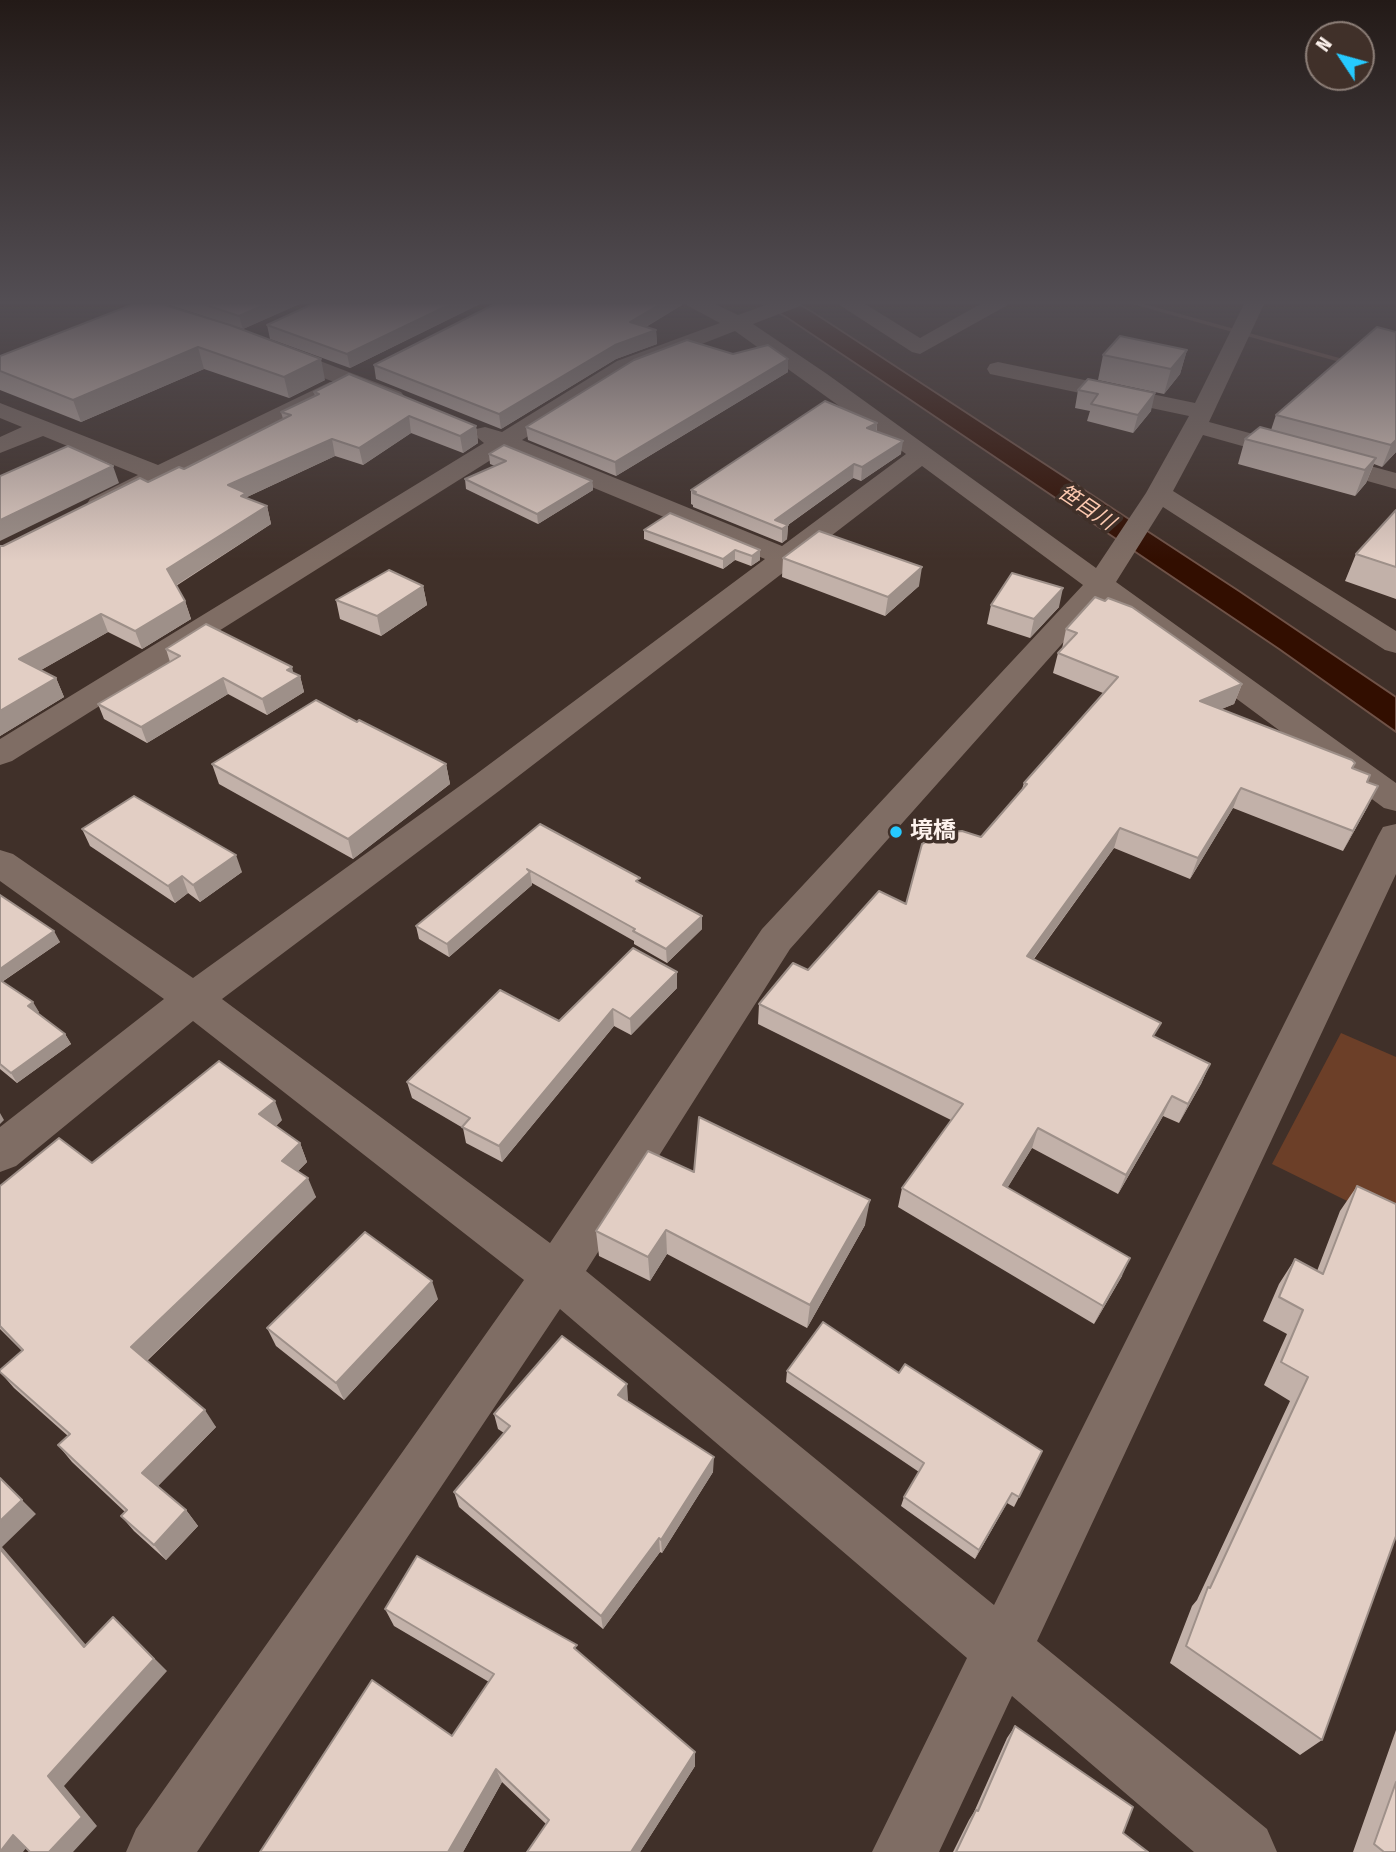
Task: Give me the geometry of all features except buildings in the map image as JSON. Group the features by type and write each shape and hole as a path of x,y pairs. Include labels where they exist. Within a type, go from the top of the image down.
{"street":[{"path":"81,514 331,388"},
{"path":"373,388 413,405"},
{"path":"0,754 588,388"},
{"path":"833,388 922,454 1105,578 1396,800"},
{"path":"1076,388 1200,419 1396,481"},
{"path":"159,1852 555,1275 776,939 1105,578 1157,496 1214,388"},
{"path":"0,410 159,475"},
{"path":"463,426 786,558"},
{"path":"0,446 43,427"},
{"path":"0,1153 193,999 487,783 922,454"},
{"path":"1157,496 1396,644"},
{"path":"905,1852 1396,836"},
{"path":"0,863 193,999 555,1275 1244,1852"}],"shaded area":[{"path":"1341,1033 1396,1057 1396,1225 1272,1164"}],"water":[{"name":"笹目川","path":"893,388 929,388 1396,697 1396,732 1279,649"}],"place":[{"name":"境橋","path":"896,832"}]}
